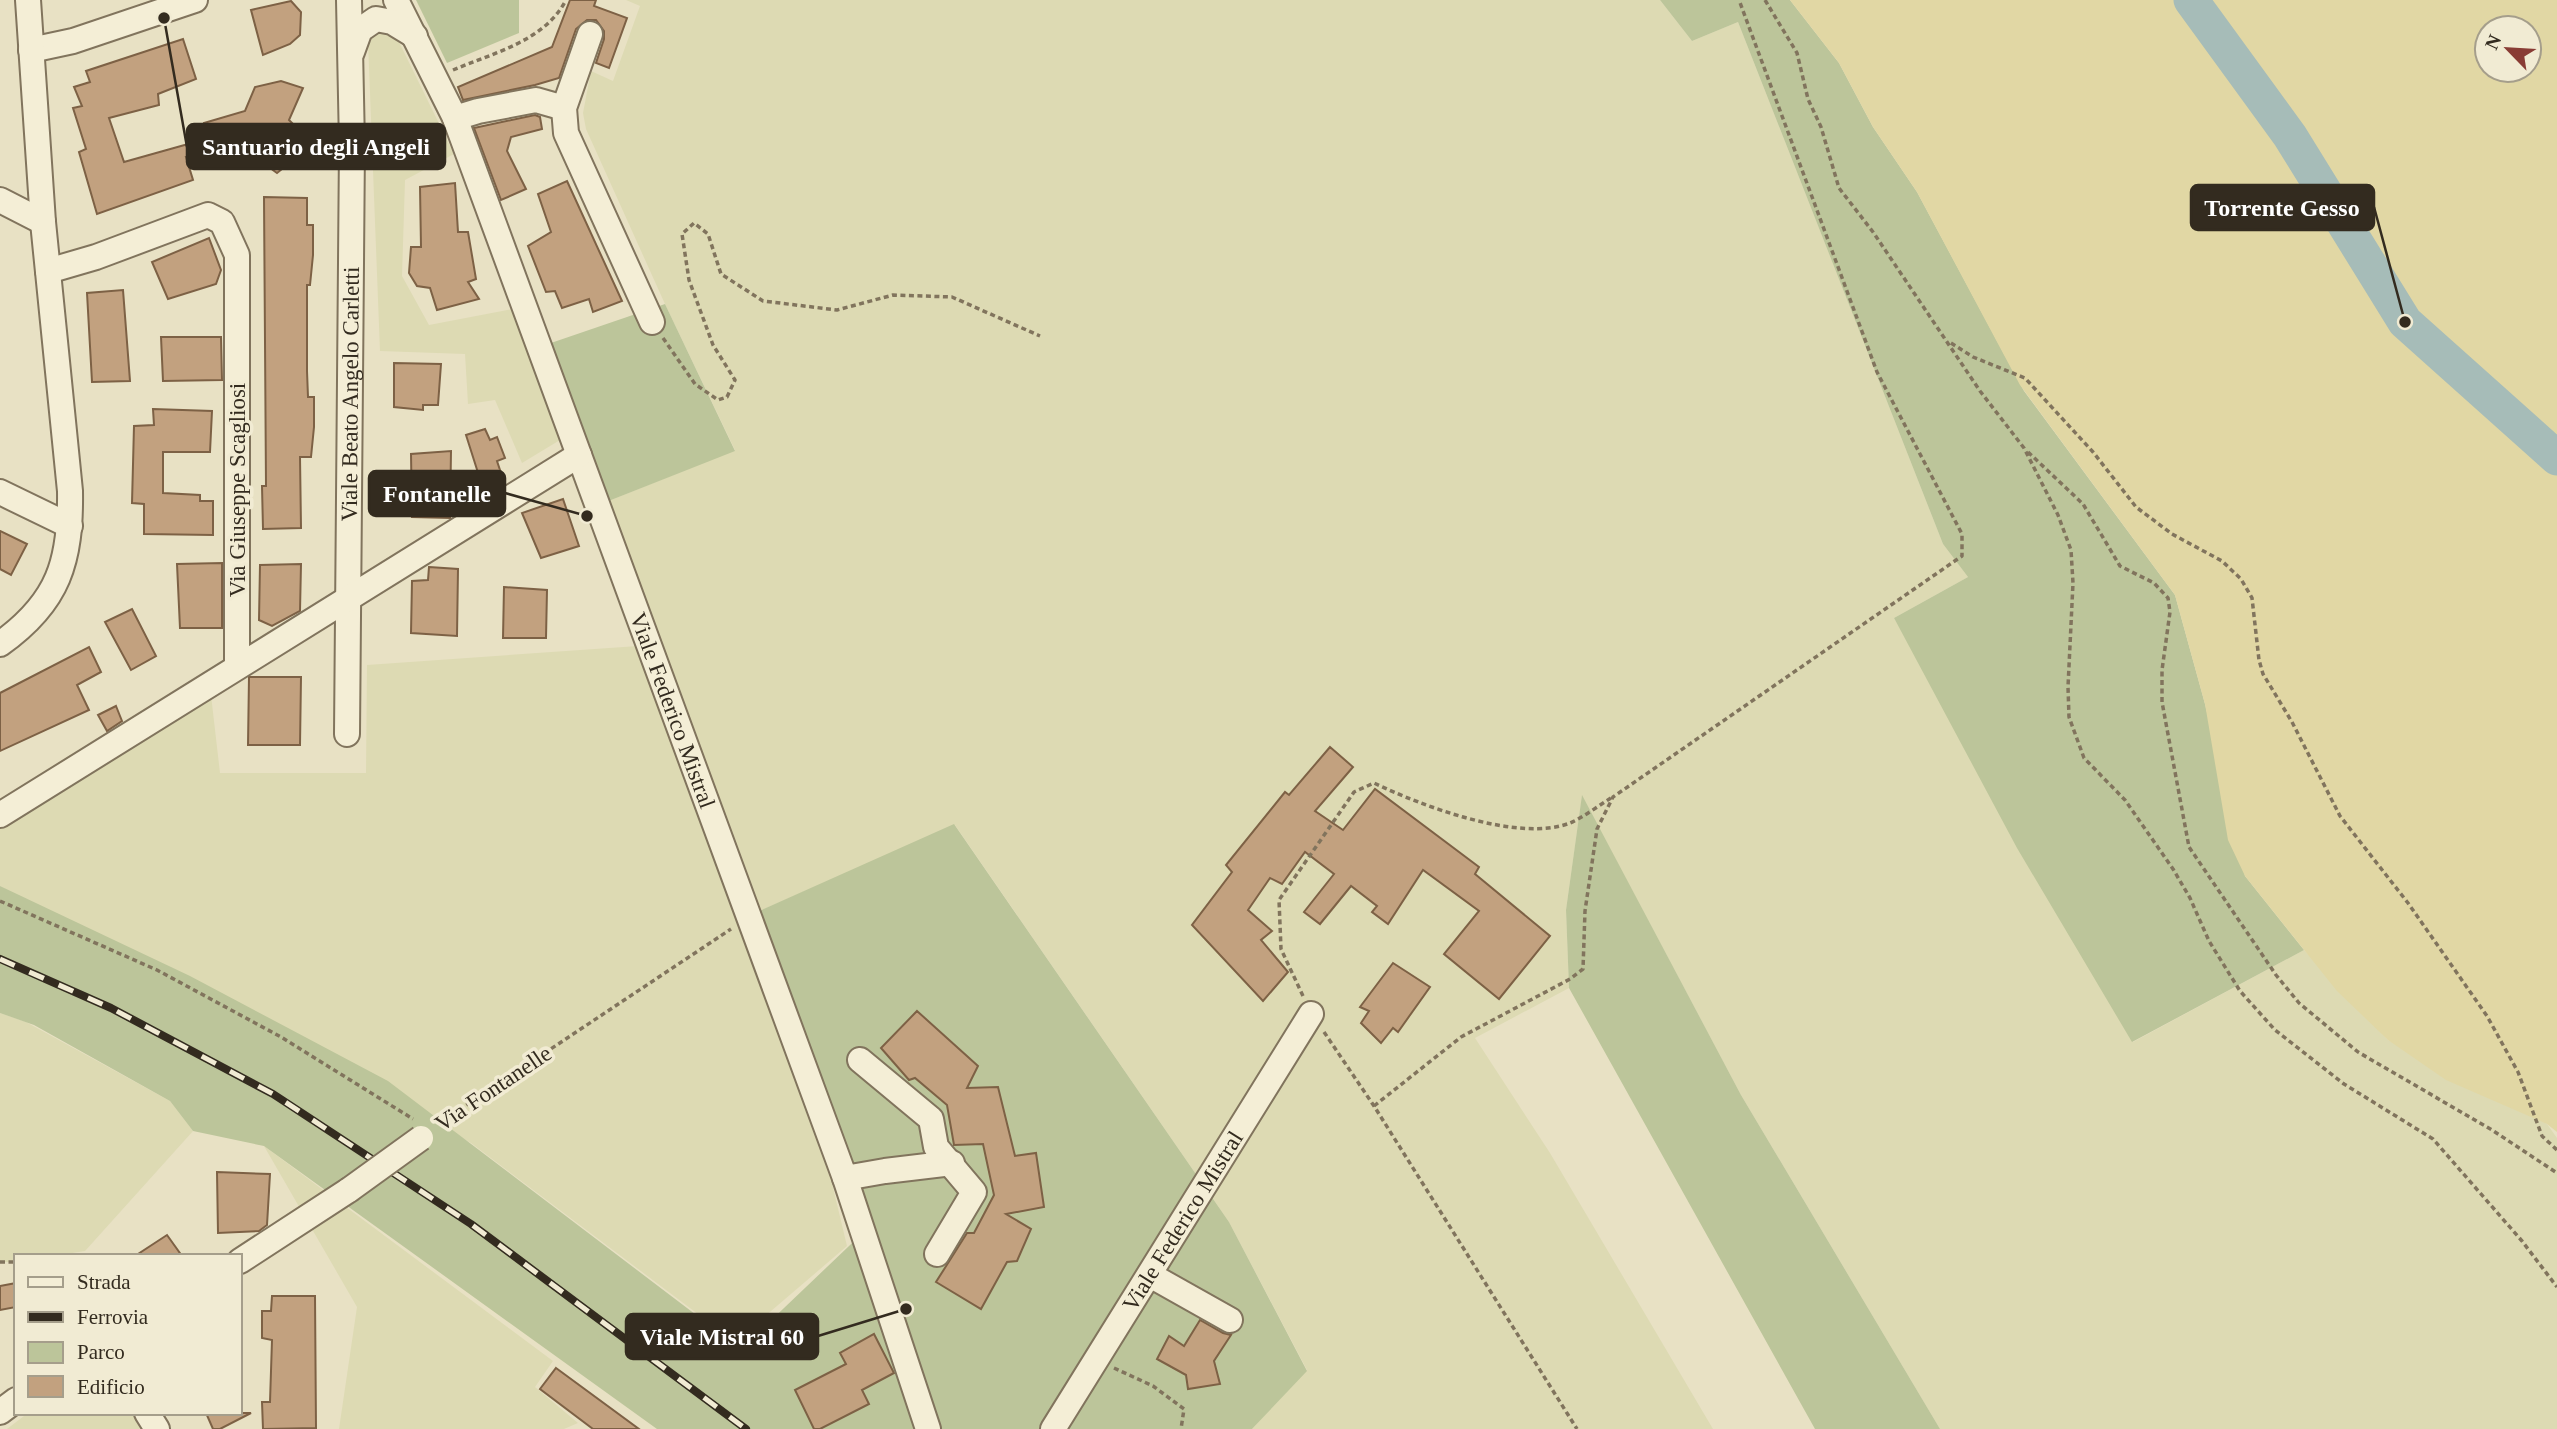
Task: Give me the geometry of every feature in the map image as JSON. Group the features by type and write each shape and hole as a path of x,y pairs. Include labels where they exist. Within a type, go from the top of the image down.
{"street":[{"path":"0,644 35,613 54,587 63,568 70,526 70,491 43,222 28,0"},
{"path":"31,51 73,41 195,0"},
{"name":"Viale Beato Angelo Carletti","path":"347,734 352,159 349,0"},
{"name":"Viale Federico Mistral","path":"396,0 455,118 845,1178 928,1429"},
{"name":"Viale Beato Angelo Carletti","path":"350,56 360,30 376,19 392,22 415,36"},
{"path":"590,34 564,108 566,133 652,322"},
{"path":"455,118 536,100 564,108"},
{"path":"0,200 43,222"},
{"name":"Via Giuseppe Scagliosi","path":"48,271 96,257 208,215 222,222 237,255 237,666"},
{"path":"0,814 579,455"},
{"path":"0,492 70,526"},
{"name":"Viale Federico Mistral","path":"1053,1429 1311,1014"},
{"path":"860,1059 931,1119 936,1147 974,1192 937,1254"},
{"name":"Via Fontanelle","path":"242,1260 349,1189 426,1133"},
{"path":"845,1178 952,1163"},
{"path":"1150,1275 1230,1320"}],"path":[{"path":"435,79 542,31 560,12 566,0"},
{"path":"1577,1429 1374,1106 1311,1014 1281,949 1279,900 1354,792 1374,783 1462,817 1532,830 1570,823 1613,797 1962,556 1962,534 1877,372 1739,0"},
{"path":"1765,0 1797,53 1808,99 1821,127 1839,188 1873,232 1980,391 2024,448 2083,504 2120,566 2154,583 2168,598 2170,612 2162,670 2162,702 2189,848 2276,975 2299,1003 2358,1052 2493,1130 2557,1173"},
{"path":"652,322 695,384 718,400 727,397 735,380 713,345 689,280 682,234 694,223 708,234 721,274 763,301 837,310 893,295 952,297 1040,336"},
{"path":"1949,342 1973,357 2025,378 2093,452 2136,507 2172,534 2222,561 2241,579 2252,598 2263,674 2292,722 2340,816 2408,903 2487,1016 2518,1072 2542,1136 2557,1150"},
{"path":"2024,448 2058,515 2071,550 2073,583 2069,718 2084,758 2125,800 2173,869 2190,898 2209,941 2241,992 2275,1030 2344,1084 2433,1139 2522,1241 2557,1287"},
{"path":"1374,1106 1461,1037 1570,979 1583,969 1585,911 1597,829 1613,797"},
{"path":"0,901 157,970 281,1037 426,1133"},
{"name":"Via Fontanelle","path":"426,1133 748,918"},
{"path":"1096,1360 1153,1386 1184,1409 1181,1429"}],"shaded area":[{"path":"626,0 1660,0 1692,41 1738,22 1943,544 1968,577 1894,618 2133,1042 2304,950 2388,1040 2547,1124 2557,1138 2557,1429 1940,1429 1741,1095 1582,796 1566,910 1569,988 1475,1038 1550,1153 1713,1429 1252,1429 1307,1370 1229,1222 955,825 755,913 606,502 735,450 586,129 583,113 591,71 613,81 640,6"},
{"path":"384,29 397,38 454,154 405,180 402,276 429,325 513,309 560,440 522,463 495,400 468,404 465,354 380,351 368,41"},
{"path":"638,646 830,1175 847,1246 735,1342 471,1143 0,886 0,826 211,695 220,773 366,773 367,665"},
{"path":"0,1013 26,1022 170,1101 193,1131 85,1251 66,1254 14,1254 14,1262 0,1262"},
{"path":"264,1146 553,1361 535,1387 578,1423 564,1429 339,1429 357,1307"},
{"path":"25,1415 137,1415 145,1429 7,1429"}],"green space":[{"path":"416,0 519,0 519,33 447,63"},
{"path":"1660,0 1790,0 1839,63 1873,127 1917,192 2024,391 2175,595 2205,704 2245,876 2304,950 2132,1042 2017,848 1894,618 1968,577 1943,544 1738,22 1692,41"},
{"path":"665,304 735,451 606,502 548,344"},
{"path":"1582,795 1741,1095 1940,1429 1815,1429 1569,988 1566,910"},
{"path":"954,824 1229,1222 1307,1371 1252,1429 657,1429 264,1146 193,1131 170,1101 34,1025 0,1013 0,886 190,976 388,1081 741,1349 870,1226 755,913"}],"sand":[{"path":"1790,0 2557,0 2557,1132 2547,1124 2446,1080 2388,1040 2337,991 2245,876 2228,840 2205,704 2175,595 2020,385 1917,192 1873,127 1839,63"}],"building":[{"path":"570,0 596,0 594,6 627,18 609,68 596,63 604,31 596,20 587,20 576,29 559,78 463,100 458,87 552,47"},
{"path":"291,1 301,12 300,35 290,44 263,55 251,10"},
{"path":"183,39 196,79 158,94 159,105 109,118 124,162 206,139 204,123 245,111 255,87 281,81 303,88 289,120 313,144 277,173 262,162 254,149 224,157 186,157 193,180 97,214 79,152 86,149 73,108 82,106 74,87 90,82 86,71"},
{"path":"535,115 540,117 542,129 511,137 507,151 526,189 501,200 474,128"},
{"path":"567,181 622,301 593,312 589,299 562,308 555,291 546,292 528,246 551,232 538,194"},
{"path":"455,183 458,232 468,232 476,279 468,282 479,299 437,310 430,288 417,286 409,273 411,247 421,247 420,187"},
{"path":"264,197 307,198 307,225 313,225 310,285 307,285 307,371 308,397 314,397 314,427 311,457 300,457 301,528 263,529 262,486 266,486"},
{"path":"209,238 221,270 216,284 168,299 152,262"},
{"path":"123,290 130,381 92,382 87,293"},
{"path":"161,337 221,337 222,380 163,381"},
{"path":"394,363 441,364 438,405 423,405 423,410 394,407"},
{"path":"153,409 212,411 210,452 163,452 163,493 200,495 200,501 213,501 213,535 144,534 144,504 132,503 134,426 154,425"},
{"path":"485,429 490,440 497,437 505,458 497,461 501,473 480,479 466,435"},
{"path":"451,451 450,518 412,517 411,454"},
{"path":"563,499 579,546 541,558 522,513"},
{"path":"0,531 27,544 11,575 0,569"},
{"path":"222,563 222,628 180,628 177,564"},
{"path":"301,564 300,611 272,626 259,620 260,565"},
{"path":"429,567 458,569 457,636 411,633 412,581 428,580"},
{"path":"504,587 547,590 546,638 503,638"},
{"path":"132,609 156,656 131,670 105,622"},
{"path":"89,647 101,672 77,685 89,710 0,751 0,693"},
{"path":"249,677 301,677 300,745 248,745"},
{"path":"116,706 122,721 107,731 98,715"},
{"path":"1330,747 1353,767 1315,811 1343,830 1375,789 1479,867 1475,874 1550,936 1499,999 1444,954 1479,911 1423,870 1388,924 1372,912 1377,906 1351,886 1320,924 1304,912 1334,874 1305,852 1282,884 1270,878 1248,910 1272,931 1261,940 1288,972 1263,1001 1192,925 1232,872 1226,865 1285,792 1289,795"},
{"path":"1393,963 1430,987 1398,1032 1393,1028 1381,1043 1361,1023 1369,1011 1360,1007"},
{"path":"917,1011 978,1066 967,1088 998,1087 1015,1156 1036,1153 1044,1207 1006,1214 1031,1229 1017,1261 1007,1262 981,1309 936,1282 967,1233 974,1233 994,1195 983,1144 954,1145 947,1105 915,1078 909,1080 881,1048"},
{"path":"217,1172 270,1174 267,1225 259,1231 218,1233"},
{"path":"167,1235 181,1254 138,1254"},
{"path":"14,1283 14,1307 0,1310 0,1286"},
{"path":"272,1296 315,1296 316,1428 263,1429 262,1402 270,1402 272,1340 262,1338 262,1311 271,1311"},
{"path":"1200,1320 1231,1335 1214,1361 1220,1384 1188,1389 1186,1375 1157,1359 1169,1336 1184,1346"},
{"path":"874,1334 894,1373 862,1390 869,1404 820,1429 814,1429 795,1390 846,1364 840,1353"},
{"path":"556,1368 639,1429 593,1429 540,1389"},
{"path":"251,1413 220,1429 213,1429 207,1415"}],"waterway":[{"path":"2191,0 2290,136 2405,322 2557,458"}],"railway":[{"path":"0,959 111,1008 273,1094 471,1224 746,1429"}],"place":[{"name":"Santuario degli Angeli","path":"164,18"},
{"name":"Torrente Gesso","path":"2405,322"},
{"name":"Fontanelle","path":"587,516"},
{"name":"Viale Mistral 60","path":"906,1309"}]}
